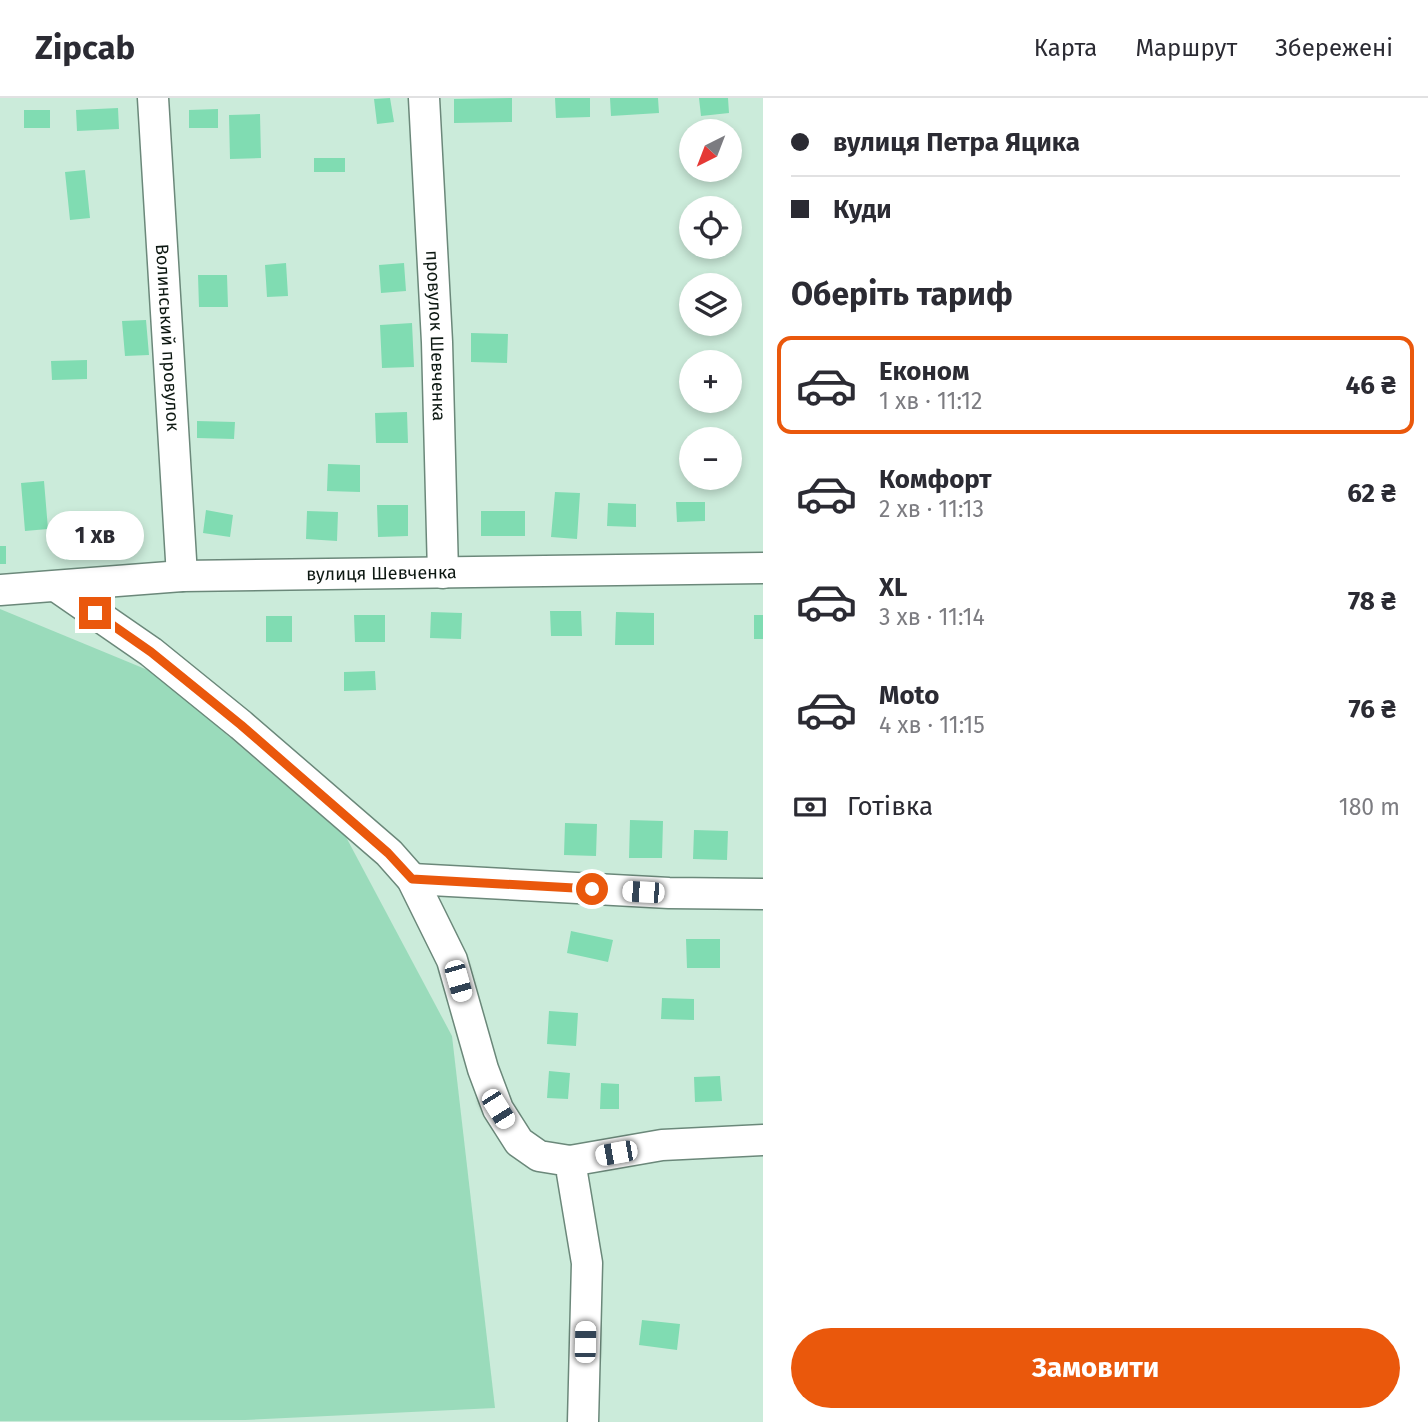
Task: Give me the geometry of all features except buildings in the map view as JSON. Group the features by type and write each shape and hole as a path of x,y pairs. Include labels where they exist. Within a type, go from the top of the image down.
{"street":[{"name":"Волинський провулок","path":"153,98 182,576"},
{"name":"провулок Шевченка","path":"424,98 437,342 443,573"},
{"name":"вулиця Шевченка","path":"0,590 182,576 763,568"},
{"path":"57,587 151,652 241,725 379,844 412,879 452,960 483,1069 498,1109 519,1142 539,1156 570,1161 662,1145 763,1140"},
{"path":"412,879 669,893 763,894"},
{"path":"570,1161 587,1262 583,1422"}],"green space":[{"path":"0,609 155,673 346,837 452,1036 495,1408 245,1420 0,1421"}],"route":[{"path":"95,613 151,652 241,725 341,810 412,879 592,889"}]}
